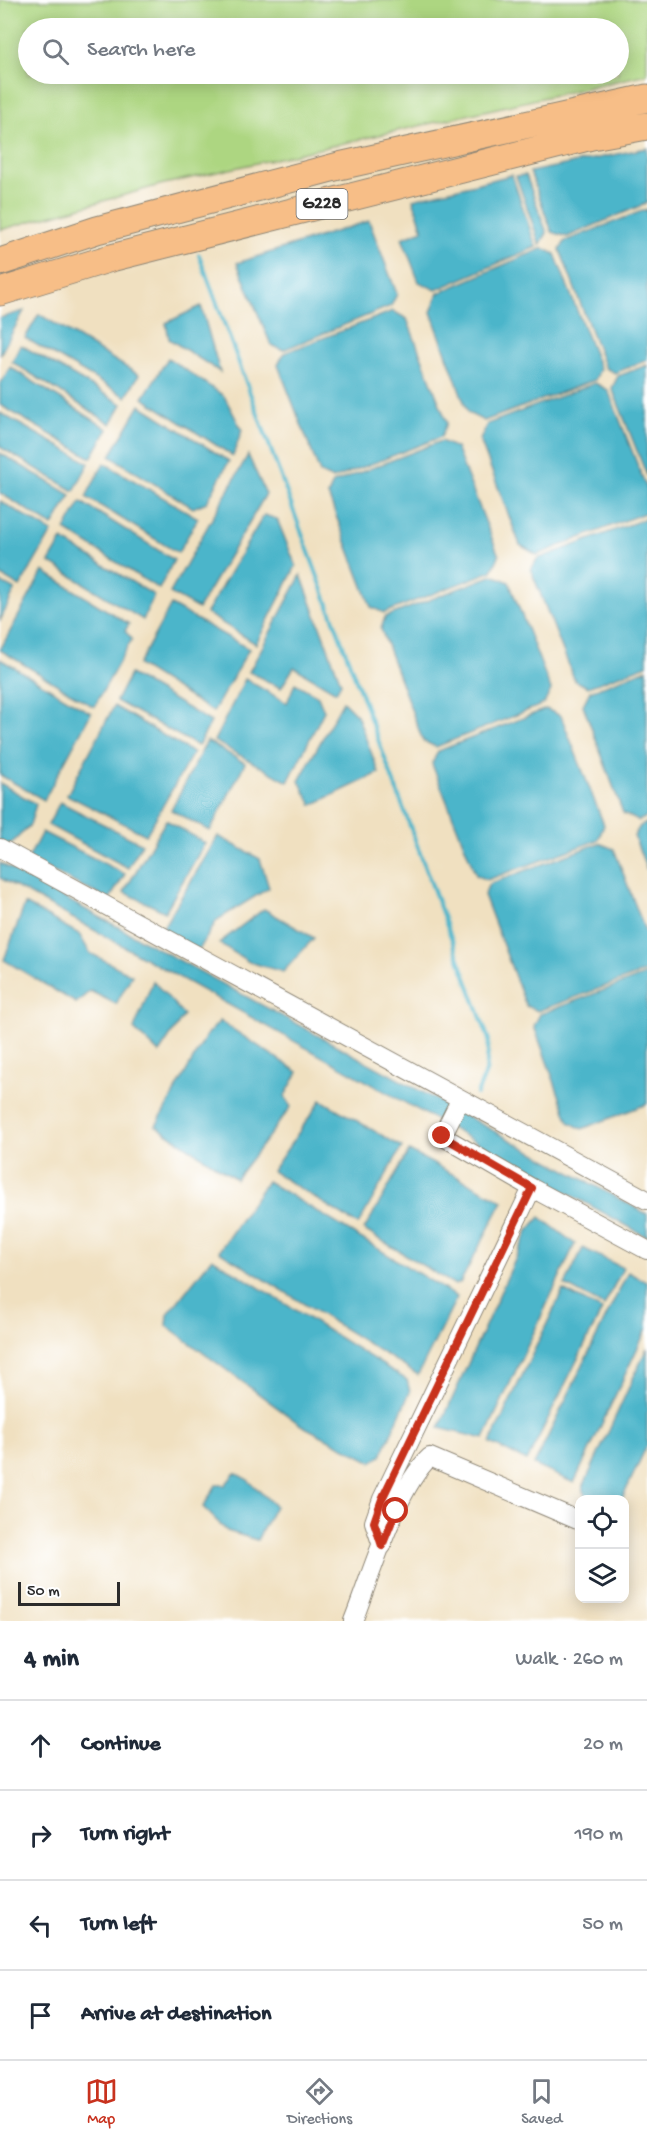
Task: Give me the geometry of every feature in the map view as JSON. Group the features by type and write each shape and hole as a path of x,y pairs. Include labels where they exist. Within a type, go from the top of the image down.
{"highway":[{"name":"G228","path":"0,261 76,237 276,182 536,121 647,98"},
{"name":"G228","path":"0,292 83,266 283,214 592,136 647,126"},
{"path":"276,182 283,214"},
{"path":"76,237 83,266"}],"street":[{"path":"0,848 647,1200"},
{"path":"460,1100 442,1136 647,1250"},
{"path":"382,1546 374,1522 382,1499 532,1188"},
{"path":"353,1621 382,1546 417,1468 430,1457 575,1519"}],"green space":[{"path":"0,0 647,0 647,74 629,78 629,18 18,18 18,84 603,84 160,185 0,230"}],"water":[{"path":"647,148 647,203 567,237 552,232 530,172"},
{"path":"512,175 536,247 436,290 419,282 402,238 423,230 413,199"},
{"path":"526,175 547,233 540,245 516,176"},
{"path":"647,209 647,360 615,373 605,368 560,250 565,241"},
{"path":"369,221 397,294 391,306 283,350 271,345 237,263"},
{"path":"543,248 555,254 600,369 595,380 484,421 468,413 431,312 438,293"},
{"path":"201,306 220,372 169,339 166,323"},
{"path":"24,311 0,355 0,318"},
{"path":"393,311 407,319 447,423 441,437 333,479 320,473 278,365 284,353"},
{"path":"39,314 139,375 126,397 25,338"},
{"path":"21,345 122,404 111,424 12,362"},
{"path":"168,358 224,396 242,430 233,456 143,398"},
{"path":"647,365 647,476 612,388 618,376"},
{"path":"10,367 108,429 91,458 0,405 0,385"},
{"path":"595,383 608,390 647,489 647,512 537,555 520,545 480,440 487,424"},
{"path":"140,405 229,461 207,502 193,508 110,456"},
{"path":"0,413 89,463 74,491 0,447"},
{"path":"441,441 456,448 499,556 492,571 384,613 371,607 328,495 333,483"},
{"path":"0,453 71,495 53,526 0,493"},
{"path":"248,455 266,494 198,609 170,593"},
{"path":"104,463 198,518 178,553 86,497"},
{"path":"0,501 52,532 20,587 0,575"},
{"path":"81,502 174,560 159,589 65,530"},
{"path":"264,515 277,519 296,566 256,644 206,613"},
{"path":"647,518 647,665 588,687 575,681 531,570 537,559"},
{"path":"62,540 154,595 143,620 49,562"},
{"path":"43,571 129,624 125,631 132,639 94,707 0,650"},
{"path":"301,575 341,683 336,692 294,667 281,688 249,672"},
{"path":"493,575 509,582 551,690 544,704 436,747 423,741 381,629 385,617"},
{"path":"0,582 15,590 0,621"},
{"path":"171,605 249,649 213,712 138,665"},
{"path":"0,659 91,713 44,800 0,775"},
{"path":"647,669 647,817 638,821 623,813 583,705 590,691"},
{"path":"130,674 211,722 198,746 116,701"},
{"path":"245,679 287,703 295,683 318,696 324,711 288,782 214,741"},
{"path":"343,701 357,715 379,773 312,805 299,781"},
{"path":"114,706 193,753 146,835 67,795"},
{"path":"546,709 561,716 604,825 598,840 487,880 476,875 432,764 438,751"},
{"path":"207,741 245,763 210,831 171,810"},
{"path":"0,783 36,804 30,825 8,847 0,843"},
{"path":"60,802 142,844 128,868 48,825"},
{"path":"166,820 205,843 165,912 124,892"},
{"path":"647,823 647,870 634,836 640,826"},
{"path":"42,832 125,874 109,900 28,859"},
{"path":"218,836 260,859 269,888 217,920 199,950 162,929"},
{"path":"599,843 614,849 647,936 647,971 538,1011 526,1006 484,895 489,884"},
{"path":"0,863 647,1214 647,1237 0,878"},
{"path":"25,904 79,934 90,953 132,975 116,1004 90,991 76,1003 4,960"},
{"path":"264,909 314,938 283,972 249,962 219,943"},
{"path":"647,974 647,1104 582,1129 569,1122 534,1026 540,1014"},
{"path":"153,981 184,1015 159,1053 134,1029"},
{"path":"220,1021 298,1072 285,1096 291,1107 236,1179 156,1126 206,1036"},
{"path":"321,1100 402,1147 358,1225 272,1171"},
{"path":"409,1151 503,1201 460,1283 455,1285 364,1230"},
{"path":"267,1181 457,1297 418,1375 219,1251"},
{"path":"540,1217 575,1244 484,1439 439,1428 528,1231"},
{"path":"583,1248 623,1268 604,1306 565,1285"},
{"path":"212,1258 407,1380 410,1392 381,1456 372,1462 301,1425 167,1326 168,1314"},
{"path":"628,1272 647,1282 647,1328 574,1483 534,1465"},
{"path":"563,1290 602,1310 527,1461 490,1443"},
{"path":"647,1348 647,1445 624,1495 585,1495 583,1487"},
{"path":"235,1473 248,1480 275,1506 257,1540 227,1531 203,1507 216,1485 225,1485"}],"waterway":[{"path":"199,255 489,1040 486,1072 477,1094"}],"route":[{"path":"396,1511 382,1546 374,1522 382,1499 532,1188 442,1136"}]}
